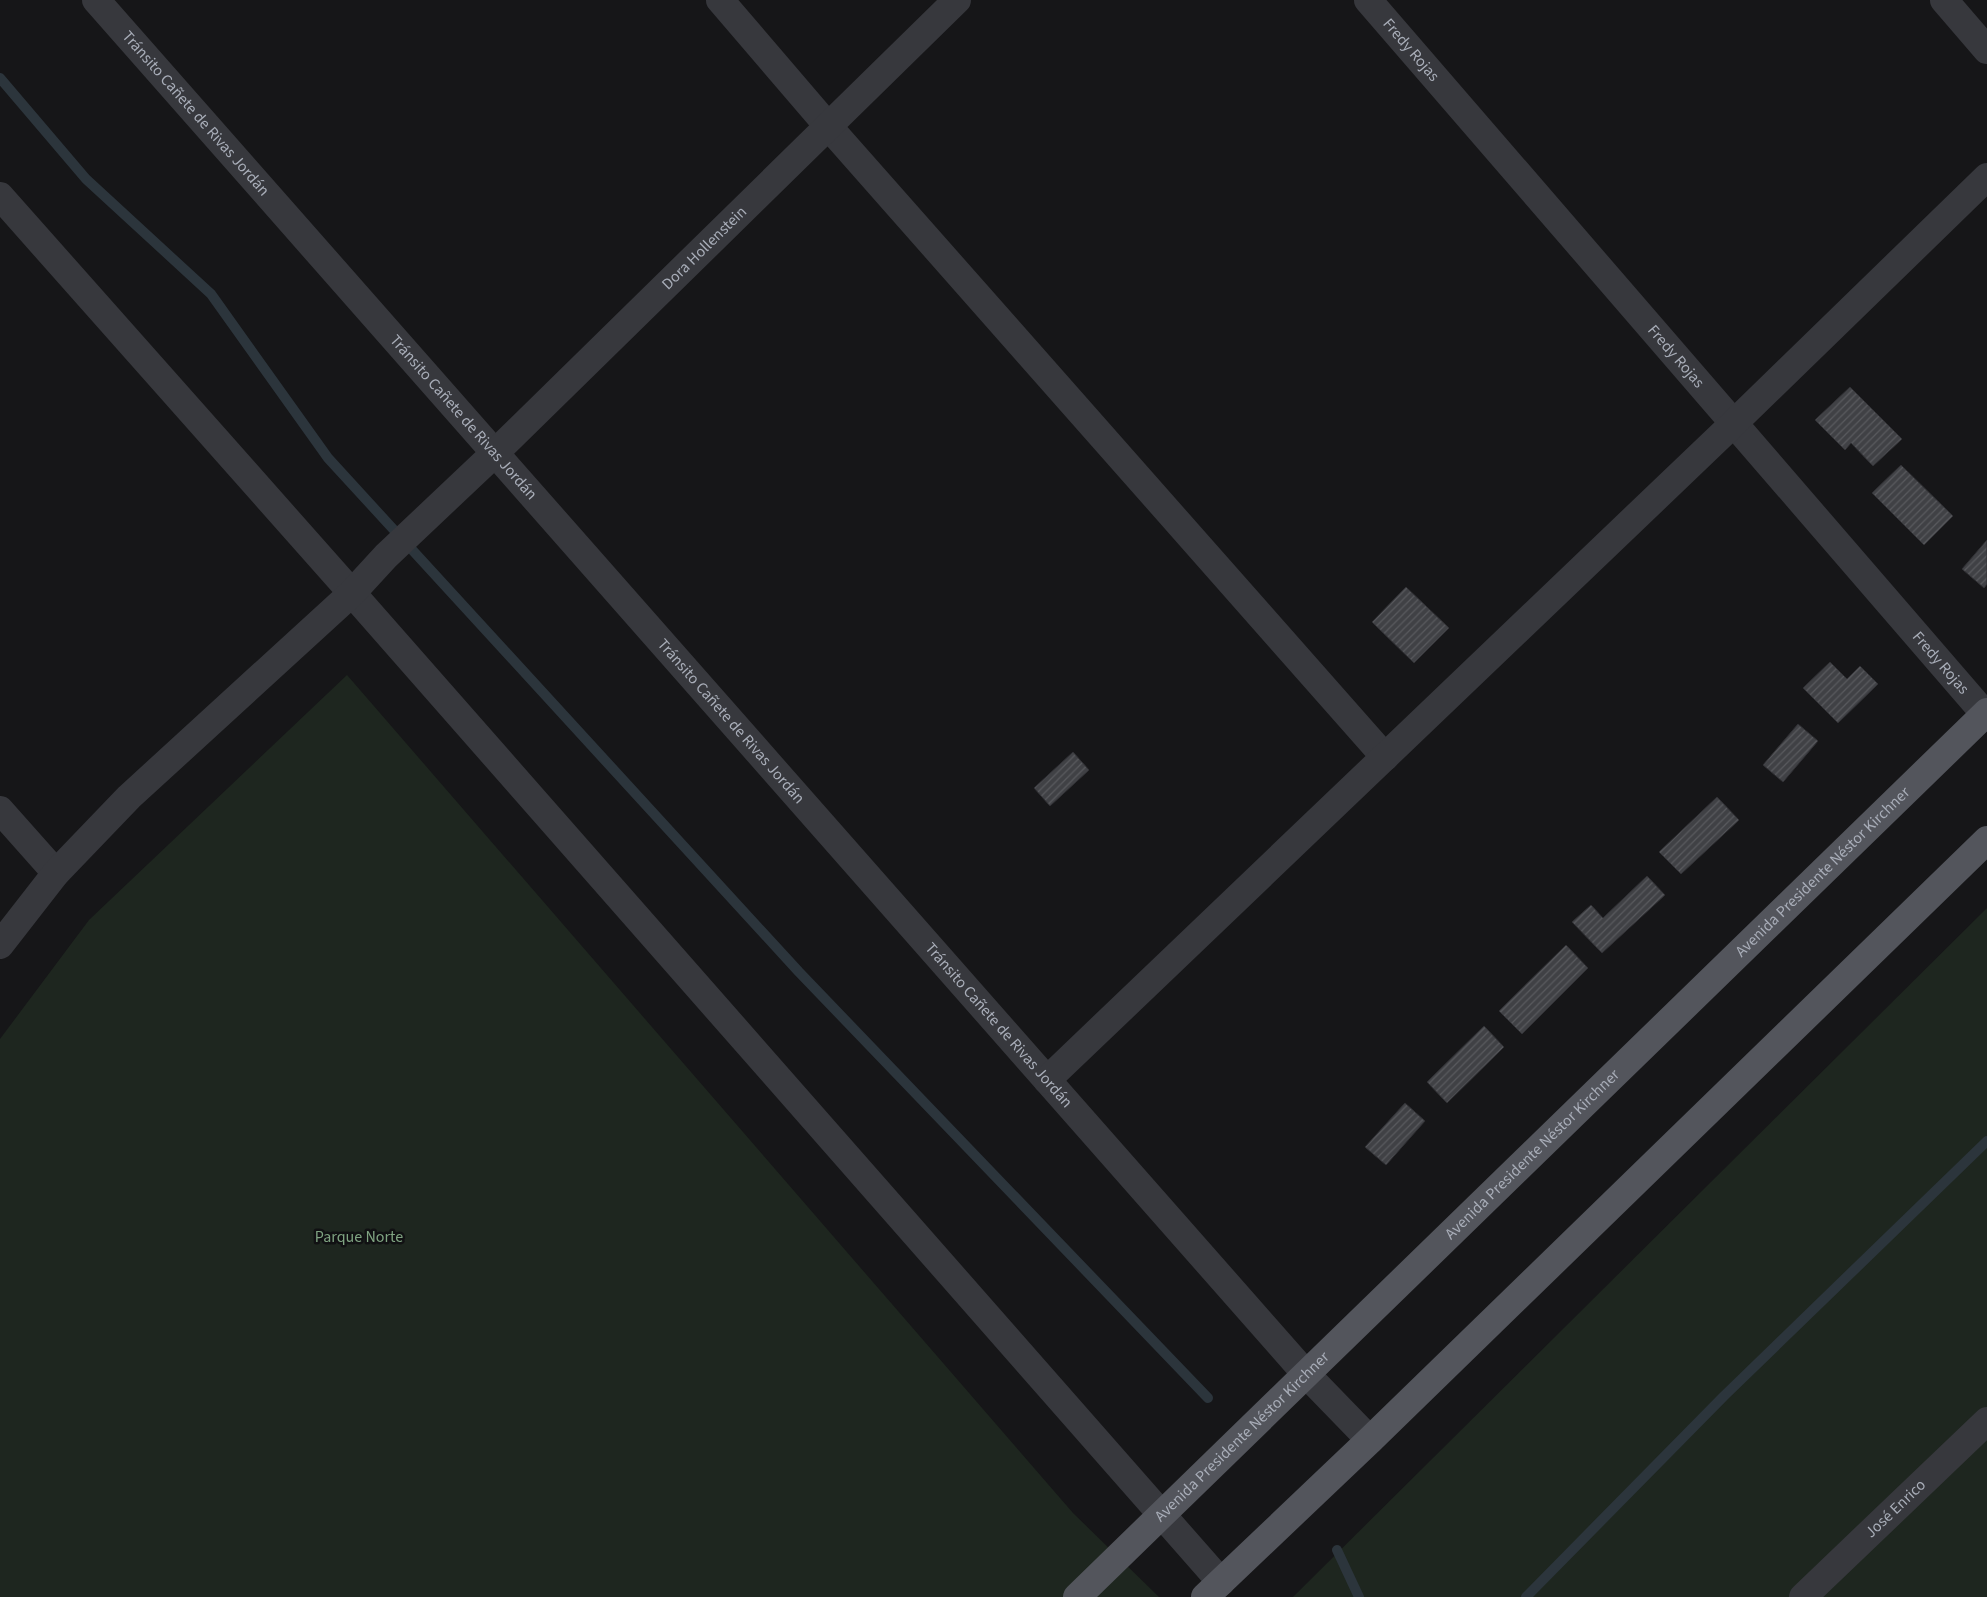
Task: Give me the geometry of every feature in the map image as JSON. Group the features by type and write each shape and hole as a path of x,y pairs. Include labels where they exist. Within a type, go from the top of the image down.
{"main road":[{"name":"Avenida Presidente Néstor Kirchner","path":"1077,1597 1987,715"},
{"path":"1213,1590 1370,1440 1987,840"}],"street":[{"name":"Tránsito Cañete de Rivas Jordán","path":"96,0 1306,1374 1370,1440"},
{"path":"720,0 828,126 1385,757"},
{"name":"Dora Hollenstein","path":"0,945 56,873 129,797 352,593 386,556 495,453 957,0"},
{"name":"Fredy Rojas","path":"1368,0 1987,715"},
{"path":"1944,0 1987,50"},
{"path":"1047,1080 1734,424 1987,177"},
{"path":"0,196 352,593 1161,1516 1213,1590"},
{"path":"0,810 56,873"},
{"name":"José Enrico","path":"1803,1597 1987,1421"}],"green space":[{"name":"Parque Norte","path":"347,675 1073,1513 1159,1597 0,1597 0,1039 89,920"},
{"path":"1987,908 1987,1597 1293,1597"}],"building":[{"path":"1850,387 1902,439 1873,466 1851,443 1845,450 1815,420"},
{"path":"1901,465 1953,516 1924,545 1872,493"},
{"path":"1987,540 1987,584 1984,588 1962,569"},
{"path":"1406,587 1449,628 1414,663 1372,622"},
{"path":"1830,662 1847,679 1860,666 1878,684 1838,723 1803,688"},
{"path":"1798,724 1818,741 1783,782 1763,765"},
{"path":"1073,752 1089,770 1050,806 1034,788"},
{"path":"1717,797 1739,820 1681,874 1659,852"},
{"path":"1647,876 1665,895 1602,953 1572,922 1591,905 1603,918"},
{"path":"1566,945 1588,968 1522,1034 1499,1011"},
{"path":"1484,1026 1504,1047 1447,1103 1427,1082"},
{"path":"1405,1103 1425,1121 1386,1165 1365,1147"}],"waterway":[{"path":"0,78 86,179 211,294 328,458 799,972 1208,1398"},
{"path":"1526,1597 1724,1396 1987,1141"},
{"path":"1337,1550 1359,1597"}]}
